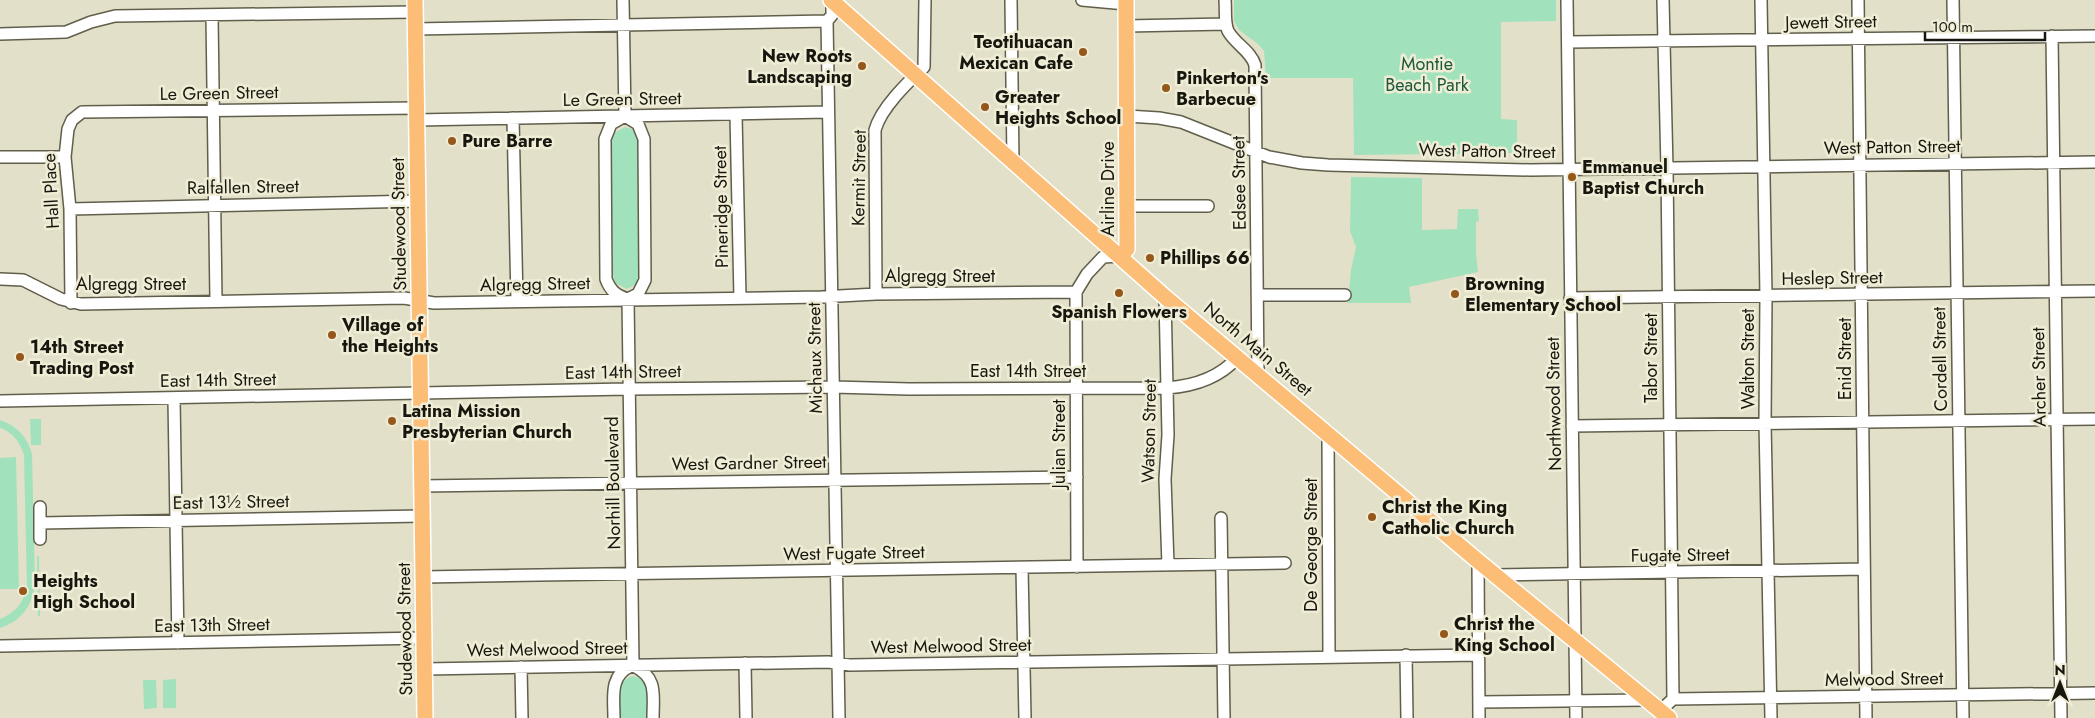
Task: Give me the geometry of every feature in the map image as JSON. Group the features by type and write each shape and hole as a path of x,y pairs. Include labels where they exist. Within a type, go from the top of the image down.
{"main road":[{"name":"North Main Street","path":"832,1 914,76 1237,358 1328,432 1478,562 1664,714"},
{"name":"Airline Drive","path":"1120,256 1127,249 1126,2"},
{"name":"Studewood Street","path":"415,6 425,718"}],"street":[{"path":"623,0 625,116"},
{"name":"Kermit Street","path":"876,294 874,130 882,114 924,67 925,0"},
{"path":"1011,0 1014,163"},
{"path":"1082,0 1126,2"},
{"path":"1126,26 1226,24 1225,0"},
{"name":"Northwood Street","path":"1567,0 1572,574 1576,718"},
{"name":"Tabor Street","path":"1663,0 1667,168 1673,699"},
{"name":"Walton Street","path":"1761,0 1766,296 1765,423 1771,718"},
{"name":"Enid Street","path":"1858,0 1866,718"},
{"name":"Cordell Street","path":"1953,0 1963,718"},
{"name":"Michaux Street","path":"832,1 832,15 827,21 839,718"},
{"path":"0,34 66,32 91,22 115,16 212,16 415,6"},
{"path":"212,16 216,302"},
{"path":"415,29 827,21"},
{"name":"Edsee Street","path":"1226,24 1228,31 1249,54 1255,65 1258,375"},
{"name":"Archer Street","path":"2052,36 2062,718"},
{"name":"Jewett Street","path":"1568,42 2095,36"},
{"name":"Le Green Street","path":"112,111 214,110 512,118 828,112"},
{"name":"Hall Place","path":"71,303 69,182 65,156 68,129 77,116 89,112 112,111"},
{"name":"Pineridge Street","path":"736,115 740,298"},
{"path":"625,116 638,124 644,139 645,280 638,294 628,299 616,295 606,279 605,139 611,124 625,116"},
{"name":"West Patton Street","path":"1127,116 1159,118 1181,122 1255,152 1291,162 1328,165 1569,169 2095,162"},
{"path":"512,118 517,301"},
{"path":"0,158 65,156"},
{"name":"Ralfallen Street","path":"70,209 418,201"},
{"path":"1127,206 1208,206"},
{"path":"1076,292 1087,274 1103,257 1120,256"},
{"name":"Algregg Street","path":"0,279 23,280 71,303 404,298 432,303 1076,292"},
{"name":"Heslep Street","path":"1570,298 2095,291"},
{"name":"Julian Street","path":"1076,292 1078,567"},
{"path":"1258,295 1346,295"},
{"name":"Watson Street","path":"1166,297 1168,566"},
{"name":"Norhill Boulevard","path":"628,299 633,665"},
{"name":"East 14th Street","path":"0,401 628,389 832,387 909,389 1167,388 1199,383 1218,374 1237,358"},
{"path":"174,398 178,643"},
{"path":"1572,426 2095,419"},
{"name":"De George Street","path":"1328,432 1329,657"},
{"name":"West Gardner Street","path":"422,486 1077,477"},
{"path":"40,507 40,539"},
{"name":"East 13½ Street","path":"40,523 422,516"},
{"path":"1222,518 1224,718"},
{"path":"1478,562 1479,718"},
{"name":"West Fugate Street","path":"423,577 1285,563"},
{"path":"1022,568 1024,718"},
{"name":"Fugate Street","path":"1496,575 1864,569"},
{"name":"East 13th Street","path":"0,646 424,638"},
{"name":"West Melwood Street","path":"425,669 745,663 838,663 850,665 1479,655"},
{"path":"1406,656 1407,718"},
{"path":"745,663 746,718"},
{"path":"614,718 614,684 623,670 633,665 644,671 650,680 652,686 653,718"},
{"path":"521,667 522,718"},
{"name":"Melwood Street","path":"1673,699 2095,693"},
{"path":"1664,714 1673,699"},
{"path":"1479,702 1646,700"}],"green space":[{"name":"Montie Beach Park","path":"1234,0 1556,0 1556,21 1501,22 1501,119 1517,120 1517,153 1354,155 1353,78 1266,78 1264,51 1258,44 1239,30 1234,21"},
{"path":"625,127 634,130 639,137 641,274 639,283 627,289 615,283 613,274 611,142 614,133"},
{"path":"1351,177 1422,178 1422,230 1457,229 1458,209 1478,209 1479,221 1476,222 1476,253 1478,272 1409,287 1411,303 1348,303 1351,270 1356,247 1350,231"},
{"path":"30,419 41,419 41,445 31,445"},
{"path":"0,420 21,432 32,454 35,581 32,597 25,610 15,621 0,628 0,619 10,614 17,607 27,589 24,455 15,438 9,432 0,428"},
{"path":"16,457 19,589 0,589 0,458"},
{"path":"39,556 40,616 38,616 37,557"},
{"path":"633,676 642,679 647,684 650,718 618,718 617,699 619,688 622,683"},
{"path":"176,679 176,708 163,708 163,680"},
{"path":"143,680 156,680 157,708 144,709"}],"place":[{"name":"Teotihuacan Mexican Cafe","path":"1083,52"},
{"name":"New Roots Landscaping","path":"862,66"},
{"name":"Pinkerton's Barbecue","path":"1166,88"},
{"name":"Greater Heights School","path":"985,107"},
{"name":"Pure Barre","path":"452,141"},
{"name":"Emmanuel Baptist Church","path":"1572,177"},
{"name":"Phillips 66","path":"1150,258"},
{"name":"Spanish Flowers","path":"1119,293"},
{"name":"Browning Elementary School","path":"1455,294"},
{"name":"Village of the Heights","path":"332,335"},
{"name":"14th Street Trading Post","path":"20,357"},
{"name":"Latina Mission Presbyterian Church","path":"392,421"},
{"name":"Christ the King Catholic Church","path":"1372,517"},
{"name":"Heights High School","path":"23,591"},
{"name":"Christ the King School","path":"1444,634"}]}
